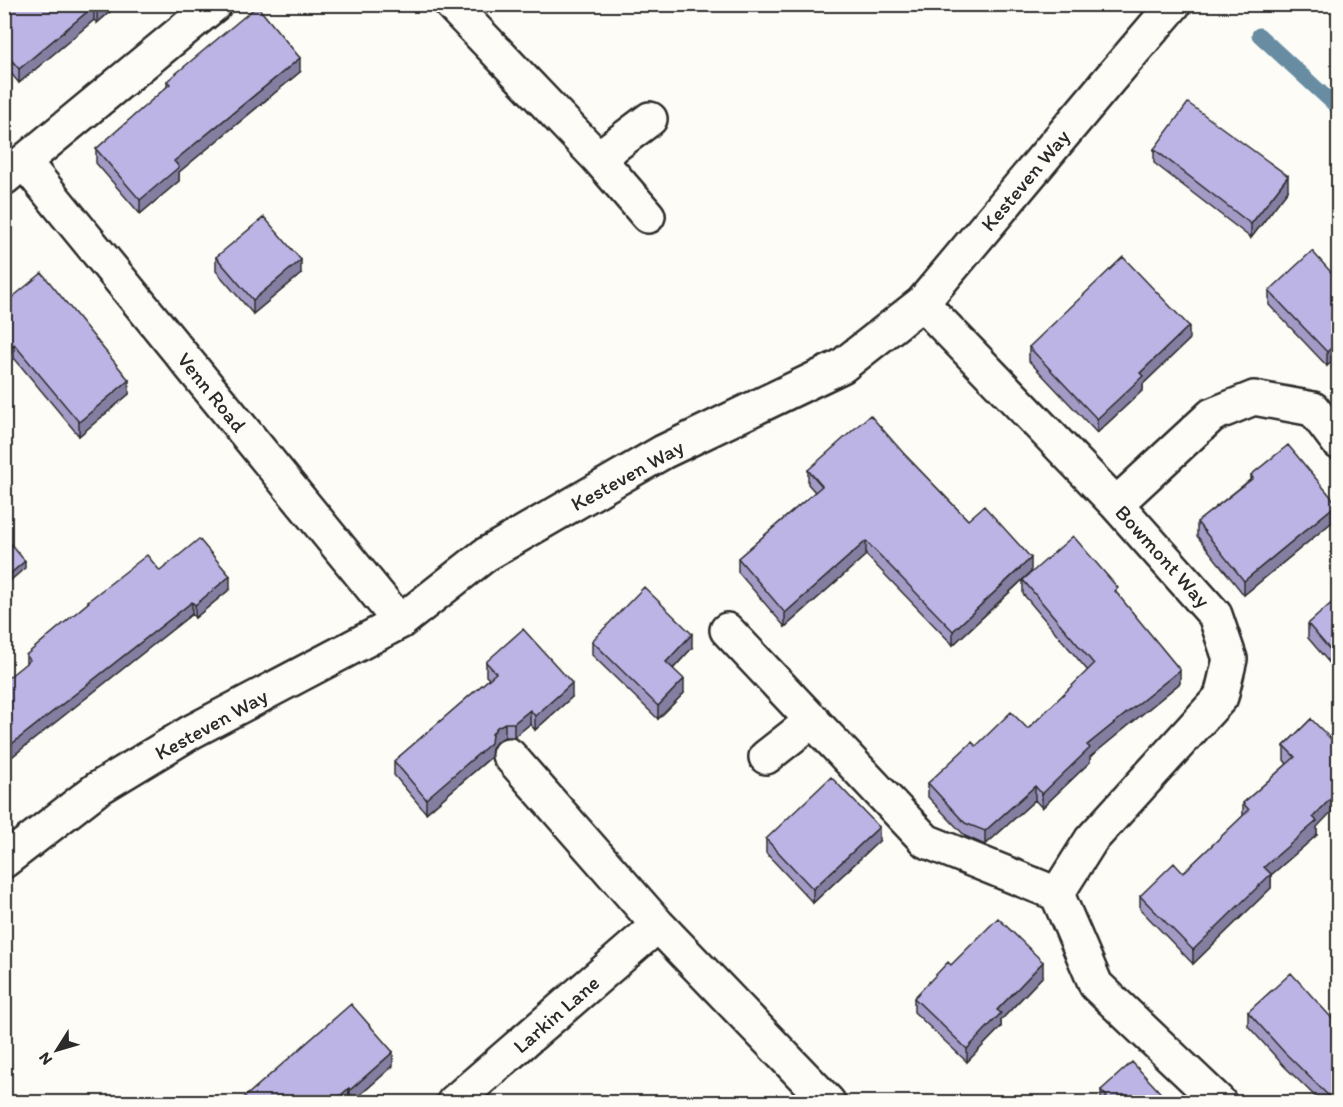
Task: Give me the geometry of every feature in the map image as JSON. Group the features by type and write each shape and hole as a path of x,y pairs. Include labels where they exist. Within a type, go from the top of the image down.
{"street":[{"name":"Venn Road","path":"215,4 14,170 400,622"},
{"path":"451,4 598,158 648,216"},
{"name":"Kesteven Way","path":"4,861 97,789 181,737 400,622 485,555 663,452 842,366 922,303 1174,4"},
{"path":"598,158 650,119"},
{"name":"Bowmont Way","path":"922,303 1116,504 1215,615 1230,659 1221,697 1091,840 1057,894"},
{"path":"1116,504 1212,415 1254,398 1313,410 1338,442"},
{"path":"727,630 926,842 1057,894 1096,985 1219,1102"},
{"path":"766,757 813,720"},
{"path":"509,755 658,925 828,1102"},
{"name":"Larkin Lane","path":"454,1102 658,925"}],"building":[{"path":"4,4 103,4 97,9 94,6 19,69 4,51"},
{"path":"257,6 300,58 174,161 179,167 140,200 96,149 170,84 167,81"},
{"path":"1188,103 1288,176 1251,224 1154,149"},
{"path":"264,217 301,260 253,300 216,257"},
{"path":"1312,251 1338,280 1338,350 1334,345 1327,352 1269,291"},
{"path":"1123,257 1189,326 1140,373 1143,376 1097,419 1029,347"},
{"path":"42,273 129,380 79,422 14,344 4,352 4,304"},
{"path":"870,415 968,520 984,506 1031,558 953,631 866,541 785,613 738,558 822,486 808,470"},
{"path":"1288,445 1337,504 1244,581 1197,522 1253,478 1251,475"},
{"path":"4,536 25,561 4,579"},
{"path":"1073,536 1118,588 1115,591 1180,670 1087,745 1090,748 1042,794 1035,786 985,831 965,823 928,783 972,742 976,746 1011,712 1028,729 1094,664 1023,580"},
{"path":"199,539 230,576 195,605 192,602 4,750 4,681 30,660 26,655 88,601 147,555 160,571"},
{"path":"644,587 692,634 666,662 684,679 658,706 592,641"},
{"path":"1337,598 1338,600 1338,659 1308,624"},
{"path":"523,629 572,683 535,716 530,710 514,723 505,723 497,727 492,734 491,743 426,799 394,761 496,673 486,662"},
{"path":"1311,719 1338,746 1338,791 1313,817 1317,821 1264,867 1271,874 1193,950 1140,896 1174,863 1183,873 1249,810 1243,803 1295,757 1284,746"},
{"path":"831,777 879,827 813,889 766,839"},
{"path":"998,918 1043,962 997,1010 1001,1013 967,1049 914,998 948,962 951,965"},
{"path":"1291,973 1338,1025 1338,1102 1335,1102 1284,1052 1248,1012"},
{"path":"351,1004 393,1052 350,1090 349,1088 333,1102 239,1102"},
{"path":"1132,1062 1169,1102 1101,1102 1107,1097 1101,1090"}],"waterway":[{"path":"1259,35 1338,108"}]}
